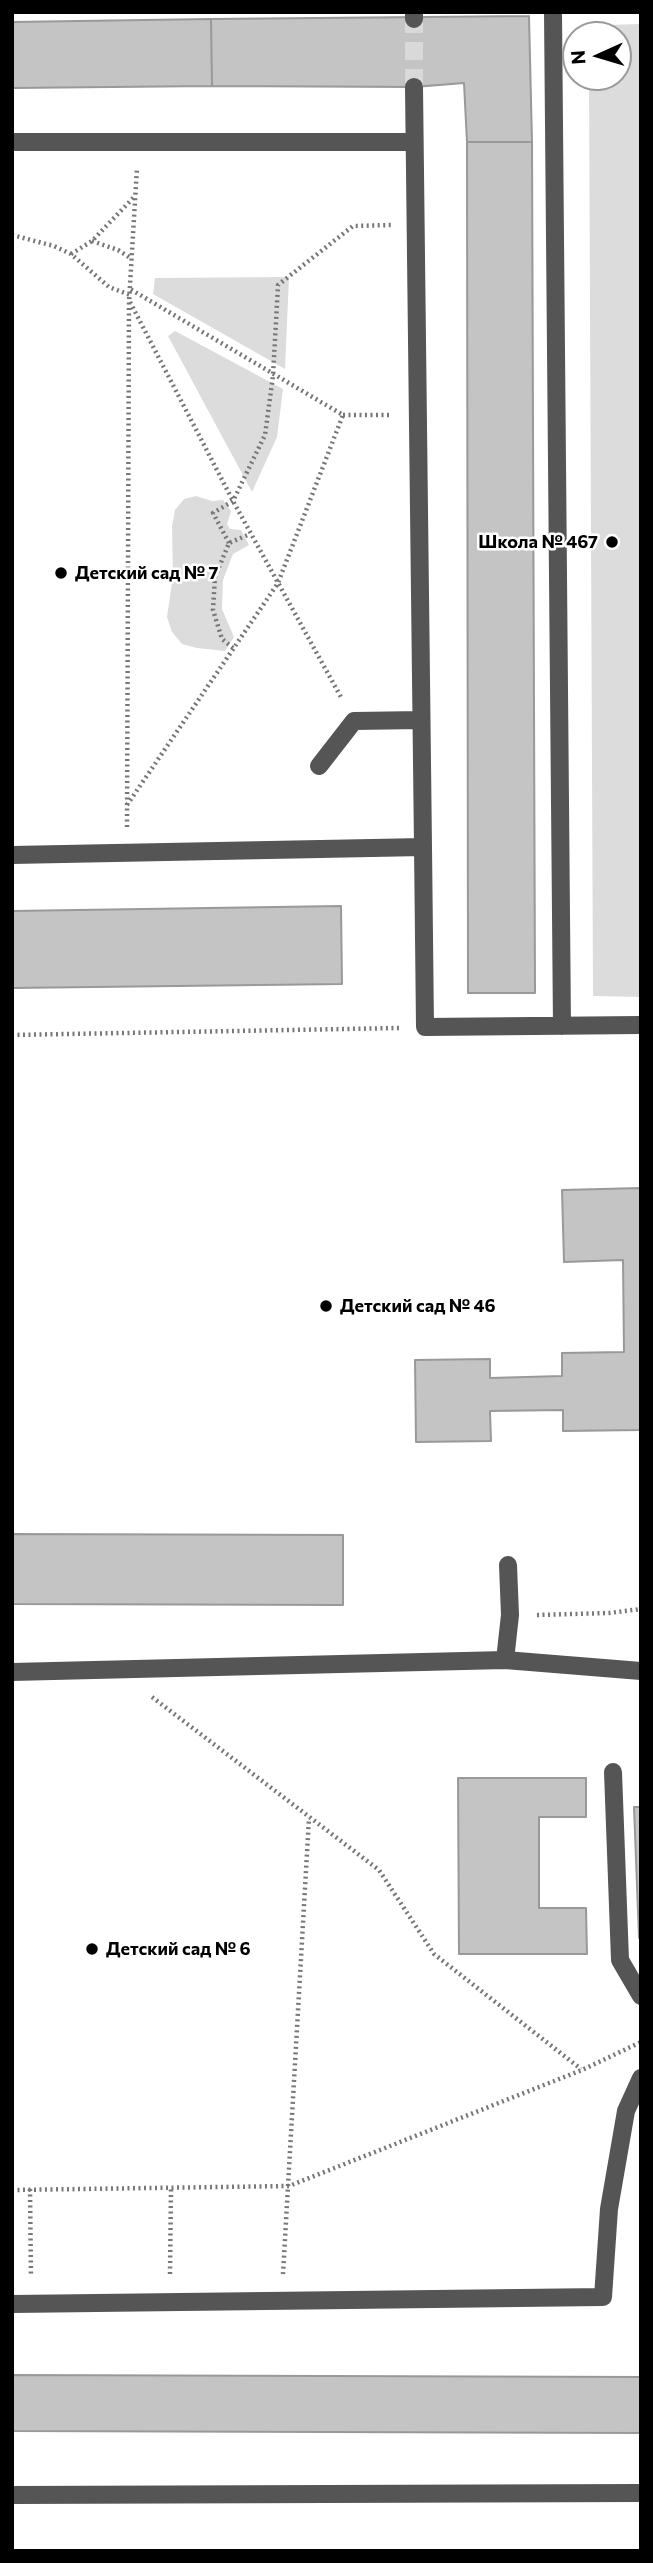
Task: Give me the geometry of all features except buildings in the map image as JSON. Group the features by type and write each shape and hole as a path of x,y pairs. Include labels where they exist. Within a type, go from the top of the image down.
{"street":[{"path":"554,12 562,1026"},
{"path":"414,87 425,1027 641,1025"},
{"path":"12,142 413,142"},
{"path":"318,766 354,722 421,720"},
{"path":"12,855 423,847"},
{"path":"505,1660 510,1615 508,1565"},
{"path":"12,1672 505,1660 641,1671"},
{"path":"613,1772 620,1960 641,1996"},
{"path":"12,2304 603,2297 609,2210 626,2111 641,2078"},
{"path":"12,2495 641,2493"}],"path":[{"path":"127,853 129,302 139,142"},
{"path":"71,254 92,241 136,196"},
{"path":"229,544 213,513 233,502 265,435 274,376 278,285 353,226 415,225"},
{"path":"12,235 54,246 71,254 109,287 130,292 343,415 417,415"},
{"path":"92,241 132,259"},
{"path":"129,302 250,534 354,722"},
{"path":"127,806 278,583 343,415"},
{"path":"233,648 222,639 213,610 215,577 229,544 250,534"},
{"path":"12,1035 425,1027"},
{"path":"510,1615 609,1613 641,1609"},
{"path":"116,1670 379,1870 434,1954 582,2070"},
{"path":"282,2301 309,1817"},
{"path":"12,2190 289,2186 582,2070 641,2042"},
{"path":"169,2302 171,2188"},
{"path":"30,2189 32,2304"}],"shaded area":[{"name":"Школа № 467","path":"632,24 641,24 641,997 593,996 589,91 632,91"},
{"path":"289,277 285,369 153,294 155,278"},
{"path":"175,331 283,389 277,437 252,492 168,336"},
{"path":"196,496 212,501 223,500 231,511 227,524 230,529 241,530 249,545 233,554 223,580 222,609 234,637 225,651 182,644 172,632 167,617 173,576 172,526 175,510 184,499"}],"tunnel":[{"path":"414,19 414,87"}],"place":[{"name":"Школа № 467","path":"612,542"},
{"name":"Детский сад № 7","path":"61,573"},
{"name":"Детский сад № 46","path":"326,1306"},
{"name":"Детский сад № 6","path":"92,1949"}]}
